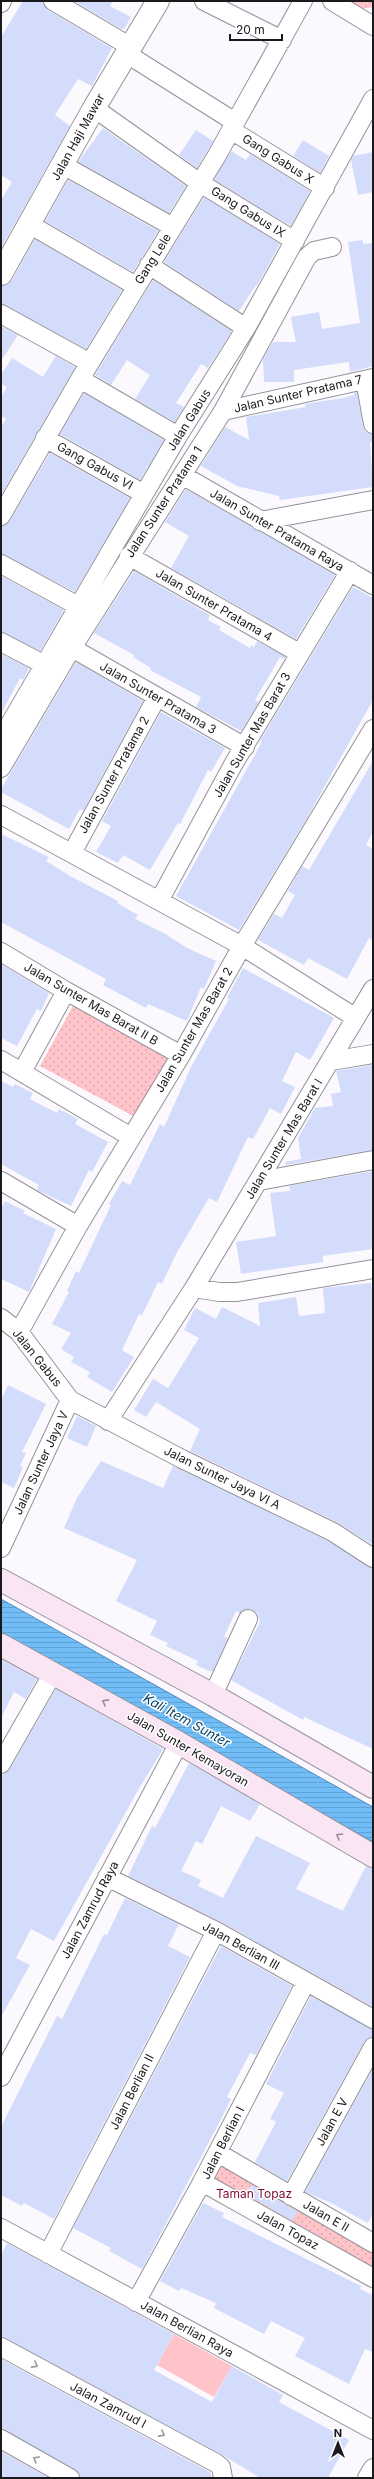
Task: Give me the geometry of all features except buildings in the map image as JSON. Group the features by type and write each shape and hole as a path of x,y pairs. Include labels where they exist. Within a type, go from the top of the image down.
{"main road":[{"path":"1,1580 213,1695 373,1788"},
{"name":"Jalan Sunter Kemayoran","path":"1,1645 179,1743 373,1856"}],"street":[{"name":"Gang Gabus X","path":"53,1 129,50 233,126 324,188"},
{"name":"Jalan Haji Mawar","path":"1,274 94,108 158,1"},
{"path":"204,1 282,40"},
{"name":"Gang Lele","path":"1,516 80,379 200,183 303,1"},
{"path":"332,1 365,13 373,26"},
{"name":"Jalan Gabus","path":"1,739 80,607 178,436 246,328 324,188 368,115 373,99"},
{"name":"Gang Gabus IX","path":"94,108 200,183 295,241"},
{"path":"63,165 173,227"},
{"path":"29,224 136,286"},
{"name":"Jalan Sunter Pratama 1","path":"1,768 72,648 129,556 223,411 307,257 314,250 332,247"},
{"path":"149,265 246,328"},
{"path":"1,314 90,363"},
{"path":"80,379 178,436"},
{"path":"369,379 373,424"},
{"name":"Jalan Sunter Pratama 7","path":"223,411 369,379"},
{"name":"Gang Gabus VI","path":"45,438 144,494"},
{"name":"Jalan Sunter Pratama Raya","path":"182,475 373,585"},
{"path":"260,521 373,500"},
{"name":"Jalan Sunter Pratama 4","path":"129,556 299,653"},
{"path":"1,564 80,607"},
{"name":"Jalan Sunter Mas Barat 3","path":"159,901 299,653 350,571"},
{"path":"1,642 45,666"},
{"name":"Jalan Sunter Pratama 3","path":"72,648 245,747"},
{"name":"Jalan Sunter Pratama 2","path":"72,852 157,697"},
{"name":"Jalan Sunter Mas Barat 2","path":"19,1332 78,1226 181,1055 242,946 373,729"},
{"path":"1,815 72,852 242,946 356,1018"},
{"name":"Jalan Sunter Mas Barat II B","path":"1,952 66,991 181,1055"},
{"name":"Jalan Sunter Mas Barat I","path":"108,1421 194,1288 331,1061 373,988"},
{"path":"22,1072 66,991"},
{"path":"331,1061 373,1054"},
{"path":"1,1060 131,1137"},
{"path":"259,1181 373,1160"},
{"path":"1,1181 78,1226"},
{"path":"194,1288 228,1292 373,1269"},
{"name":"Jalan Gabus","path":"1,1318 19,1332 70,1400"},
{"name":"Jalan Sunter Jaya VI A","path":"70,1400 108,1421 333,1532 373,1558"},
{"name":"Jalan Sunter Jaya V","path":"1,1548 70,1400"},
{"path":"213,1695 248,1620"},
{"path":"1,1764 53,1673"},
{"name":"Jalan Zamrud Raya","path":"1,2077 179,1743"},
{"name":"Jalan Berlian III","path":"107,1877 216,1931 373,2019"},
{"name":"Jalan Berlian II","path":"48,2254 216,1931"},
{"name":"Jalan Berlian I","path":"136,2302 218,2153 306,1982"},
{"name":"Jalan E V","path":"291,2196 373,2047"},
{"name":"Jalan E II","path":"218,2153 291,2196 372,2239"},
{"name":"Jalan Topaz","path":"202,2182 373,2278"},
{"name":"Jalan Berlian Raya","path":"1,2228 373,2430"},
{"name":"Jalan Zamrud I","path":"1,2347 219,2470"},
{"path":"1,2439 70,2478"},
{"path":"367,2478 373,2468"}],"green space":[{"path":"341,1 373,1 373,7 357,10"},
{"path":"74,1004 173,1057 139,1119 40,1066"},
{"name":"Taman Topaz","path":"220,2157 373,2247 373,2275 206,2181"},
{"path":"174,2334 232,2366 214,2397 157,2365"}],"water":[{"name":"Kali Item Sunter","path":"1,1599 373,1807 373,1842 1,1633"}]}
